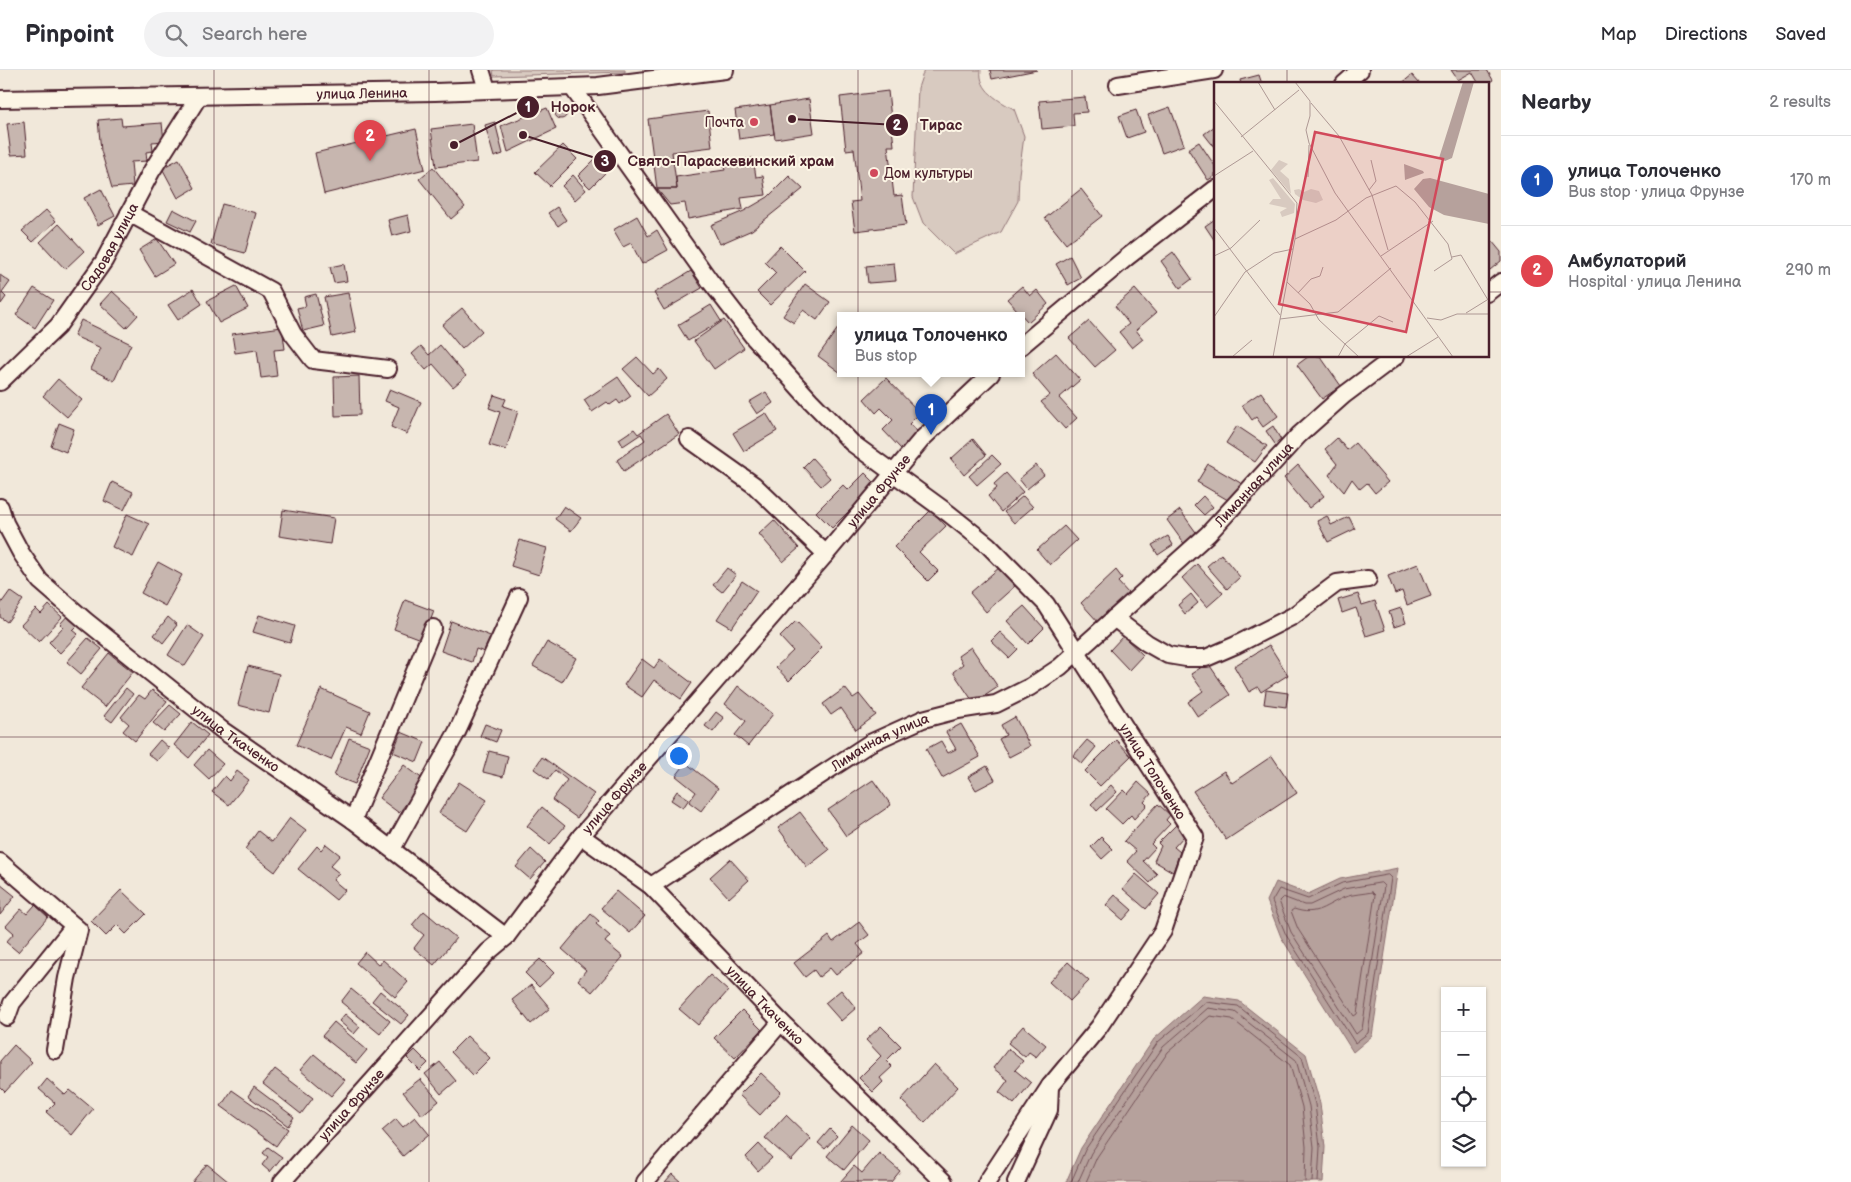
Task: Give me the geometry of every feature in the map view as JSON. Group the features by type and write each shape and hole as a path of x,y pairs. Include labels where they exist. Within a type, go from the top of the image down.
{"street":[{"path":"481,70 487,89"},
{"name":"улица Ленина","path":"0,99 426,92 572,87 724,70"},
{"path":"1118,84 1214,70"},
{"path":"1346,82 1360,70"},
{"name":"улица Толоченко","path":"572,87 710,282 755,339 810,400 852,443 894,472 988,544 1046,604 1195,838 1163,931 1100,1026 1050,1086 987,1182"},
{"name":"Садовая улица","path":"0,382 58,326 104,260 151,172 199,96"},
{"path":"1025,343 1126,258 1214,190"},
{"path":"129,213 272,291 293,334 313,360 388,369"},
{"path":"1488,292 1501,282"},
{"name":"Лиманная улица","path":"652,886 870,743 923,719 958,710 996,704 1030,687 1060,667 1208,534 1299,435 1344,395 1393,358"},
{"name":"улица Фрунзе","path":"282,1182 488,952 506,937 581,836 826,554 922,439 988,377"},
{"path":"689,439 754,485 826,554"},
{"name":"улица Ткаченко","path":"0,507 5,524 21,553 40,581 222,730 392,848 506,937"},
{"path":"1114,618 1168,655 1186,658 1206,658 1293,616 1337,583 1368,579"},
{"path":"392,848 457,732 519,597"},
{"path":"353,820 433,628"},
{"name":"улица Ткаченко","path":"581,836 652,886 781,1022 944,1182"},
{"path":"0,862 79,930 67,978 55,1050"},
{"path":"7,1017 12,1003 74,926"},
{"path":"644,1182 781,1022"},
{"path":"1016,1182 1049,1110 1050,1086"}],"shaded area":[{"path":"493,70 625,70 625,72 494,76"},
{"path":"924,70 981,70 981,77 986,89 996,98 1014,109 1024,136 1018,201 1001,232 954,254 923,223 913,197 918,88"}],"water":[{"path":"1398,868 1372,1036 1353,1052 1281,937 1267,901 1276,882 1308,894 1340,879"},
{"path":"1203,996 1239,1001 1306,1054 1320,1103 1325,1147 1323,1182 1066,1182 1081,1148 1154,1039"}],"building":[{"path":"990,70 1037,70 992,79"},
{"path":"1451,70 1487,70 1493,80 1488,83 1478,82 1472,72 1458,80"},
{"path":"1259,75 1261,82 1240,82 1240,80"},
{"path":"1412,75 1418,82 1403,82"},
{"name":"Дом культуры","path":"888,91 894,146 888,146 894,196 902,195 906,225 855,231 851,202 860,201 854,149 846,150 840,97"},
{"path":"1085,97 1087,112 1073,113 1074,126 1042,129 1039,101"},
{"path":"809,99 814,133 775,139 770,105"},
{"name":"Почта","path":"770,105 774,134 739,139 735,110"},
{"path":"559,107 563,107 567,113 563,119 559,119 555,115 555,111"},
{"path":"1170,107 1184,145 1162,153 1148,115"},
{"path":"547,108 556,129 508,152 501,126"},
{"path":"1136,110 1144,132 1127,138 1119,116"},
{"path":"708,111 712,147 672,152 677,189 657,189 648,119"},
{"path":"121,118 122,126 162,123 164,141 152,142 153,151 146,152 147,161 131,162 133,186 112,188 101,151 98,120"},
{"path":"24,122 27,154 11,155 7,124"},
{"path":"495,122 503,154 494,157 485,125"},
{"path":"472,124 477,162 436,167 431,129"},
{"path":"1214,127 1214,147 1204,134"},
{"path":"416,129 425,169 324,194 315,153"},
{"path":"1199,142 1214,164 1214,177 1208,180 1188,149"},
{"path":"563,145 577,159 550,186 535,172"},
{"path":"601,153 613,165 590,188 578,176"},
{"path":"753,158 756,177 763,176 766,195 741,198 743,209 688,219 685,203 670,205 657,189 677,189 676,177 725,170 723,163"},
{"path":"179,159 195,188 178,198 162,168"},
{"path":"433,167 465,207 451,219 419,179"},
{"path":"573,175 586,190 575,200 562,186"},
{"path":"789,176 803,189 752,230 720,244 711,225 744,211 768,197"},
{"path":"101,189 115,216 98,225 84,198"},
{"path":"1081,189 1102,216 1066,244 1045,218"},
{"path":"222,204 256,213 245,253 211,244"},
{"path":"557,207 566,220 558,226 548,213"},
{"path":"173,209 196,221 190,232 167,221"},
{"path":"46,210 56,221 33,242 22,231"},
{"path":"408,215 411,231 392,236 388,220"},
{"path":"637,216 648,236 657,230 668,250 642,264 631,243 623,247 613,230"},
{"path":"1214,220 1214,240 1205,226"},
{"path":"59,224 84,251 65,269 40,242"},
{"path":"1488,236 1501,252 1501,261 1490,270 1488,268"},
{"path":"157,239 174,264 155,276 139,250"},
{"path":"780,246 805,271 770,305 757,292 776,273 765,262"},
{"path":"1173,252 1192,279 1180,288 1161,261"},
{"path":"1070,256 1081,278 1068,285 1056,264"},
{"path":"894,263 896,281 868,283 866,266"},
{"path":"344,264 347,281 334,283 330,267"},
{"path":"691,271 702,288 664,310 654,293"},
{"path":"0,275 10,282 2,293 6,297 1,304"},
{"path":"805,284 830,302 817,320 803,310 794,323 783,316"},
{"path":"236,286 248,308 219,323 207,301"},
{"path":"1022,286 1030,296 1037,290 1048,304 1028,322 1025,319 1025,312 1019,312 1007,299"},
{"path":"34,288 53,300 35,328 16,315"},
{"path":"193,289 202,304 178,320 168,305"},
{"path":"1135,289 1156,313 1136,330 1143,339 1132,348 1119,332 1129,324 1115,306"},
{"path":"112,291 138,315 126,328 100,304"},
{"path":"348,293 356,332 332,337 324,297"},
{"path":"316,294 324,326 303,331 297,308 306,306 304,297"},
{"path":"711,305 721,321 688,341 678,325"},
{"path":"462,308 482,331 462,349 442,325"},
{"path":"81,320 131,344 114,381 91,369 101,348 74,336"},
{"path":"724,320 744,348 714,369 694,341"},
{"path":"1089,321 1115,350 1095,367 1069,338"},
{"path":"282,327 285,349 274,350 277,376 261,378 257,350 235,353 232,334"},
{"path":"837,330 837,370 818,356"},
{"path":"440,345 466,376 453,387 433,364 426,370 412,354 421,346 429,355"},
{"path":"1056,353 1080,380 1059,398 1077,418 1065,429 1041,402 1050,395 1032,374"},
{"path":"637,357 653,374 659,369 667,379 648,396 623,369"},
{"path":"1306,358 1321,358 1341,386 1322,399 1297,365"},
{"path":"359,376 360,415 335,416 334,377"},
{"path":"618,377 631,396 620,404 617,400 610,405 607,402 592,412 584,400"},
{"path":"886,378 920,413 909,424 918,432 901,449 883,430 893,420 881,408 876,413 864,399"},
{"path":"58,379 82,400 67,417 43,396"},
{"path":"390,389 421,402 407,434 391,427 399,407 385,401"},
{"path":"766,392 773,403 757,414 749,402"},
{"path":"1261,392 1278,416 1263,427 1256,417 1252,420 1242,405"},
{"path":"494,395 506,399 503,406 518,411 506,450 489,445 500,412 489,408"},
{"path":"766,413 777,431 744,451 733,433"},
{"path":"666,414 679,434 624,471 617,460 645,440 641,434 623,446 619,439 634,429 638,434"},
{"path":"59,423 74,429 66,452 51,446"},
{"path":"1237,426 1267,446 1255,462 1226,443"},
{"path":"1273,426 1281,440 1275,444 1266,431"},
{"path":"1337,438 1347,450 1355,443 1388,482 1375,493 1367,483 1360,489 1352,479 1344,492 1329,475 1337,464 1325,449"},
{"path":"973,439 986,455 964,475 951,459"},
{"path":"992,455 1001,464 977,485 969,476"},
{"path":"812,458 830,478 821,486 803,467"},
{"path":"1208,464 1244,485 1233,503 1197,482"},
{"path":"1036,465 1044,475 1027,489 1019,479"},
{"path":"1298,465 1324,496 1309,508 1284,478"},
{"path":"865,473 876,484 832,528 816,512 843,485 848,490"},
{"path":"1006,473 1023,492 1001,512 988,496 997,488 994,484"},
{"path":"112,482 133,492 124,510 104,501"},
{"path":"1023,496 1033,507 1014,523 1004,512"},
{"path":"1203,496 1213,507 1204,515 1194,505"},
{"path":"564,506 581,518 571,531 555,519"},
{"path":"283,510 334,518 330,544 279,536"},
{"path":"931,510 946,526 919,552 938,571 928,581 894,547"},
{"path":"1180,510 1198,535 1185,545 1167,520"},
{"path":"127,514 149,524 133,557 112,547"},
{"path":"1327,516 1331,525 1349,517 1355,529 1328,542 1317,521"},
{"path":"774,520 799,548 783,562 759,534"},
{"path":"1064,526 1077,540 1050,565 1037,550"},
{"path":"1168,536 1173,545 1158,555 1152,545"},
{"path":"519,540 547,548 539,575 511,566"},
{"path":"1221,554 1240,577 1227,589 1207,566"},
{"path":"158,562 182,575 165,606 141,593"},
{"path":"1197,564 1223,593 1207,607 1182,578"},
{"path":"1418,564 1431,596 1407,605 1402,591 1395,594 1388,576"},
{"path":"1000,567 1016,585 986,612 970,593"},
{"path":"727,568 736,575 722,592 713,585"},
{"path":"1116,570 1122,578 1118,582 1129,594 1099,623 1081,603"},
{"path":"742,581 757,591 732,628 717,619"},
{"path":"10,591 23,600 7,622 0,617 0,605"},
{"path":"1191,594 1198,603 1185,614 1178,605"},
{"path":"1358,594 1362,605 1375,601 1385,630 1366,636 1356,608 1342,613 1338,600"},
{"path":"405,600 434,611 423,640 394,629"},
{"path":"49,605 62,617 39,642 21,625 36,609 41,614"},
{"path":"1024,606 1044,628 1028,644 1007,621"},
{"path":"1401,608 1406,623 1394,627 1389,612"},
{"path":"70,613 80,623 73,630 78,634 60,653 49,642 63,627 60,624"},
{"path":"259,615 295,626 290,643 253,632"},
{"path":"168,617 177,625 163,643 154,635"},
{"path":"451,621 493,637 487,653 476,649 472,662 441,651"},
{"path":"796,621 822,648 789,681 776,667 793,651 780,637"},
{"path":"187,625 204,637 185,666 168,655"},
{"path":"1000,632 1018,649 1009,658 991,641"},
{"path":"1123,636 1143,655 1129,670 1110,650"},
{"path":"88,638 102,649 81,674 67,662"},
{"path":"547,642 576,658 562,682 533,666"},
{"path":"1269,645 1288,675 1261,692 1258,687 1249,692 1234,666"},
{"path":"971,647 998,687 974,703 953,672 963,664 958,656"},
{"path":"109,653 133,672 105,707 81,688"},
{"path":"642,659 654,668 660,659 692,683 681,699 654,680 642,697 624,685"},
{"path":"1208,663 1230,695 1198,717 1188,702 1203,691 1191,674"},
{"path":"248,666 279,674 269,713 238,705"},
{"path":"738,686 773,714 748,746 735,735 746,721 725,704"},
{"path":"126,688 133,694 112,722 104,716"},
{"path":"845,688 853,698 859,694 876,715 856,730 841,708 831,715 823,704"},
{"path":"321,689 370,711 361,733 346,727 331,760 296,745"},
{"path":"152,690 167,701 135,741 123,731 129,724 121,717 139,695 145,699"},
{"path":"1266,690 1288,693 1286,707 1264,704"},
{"path":"170,705 181,714 164,732 153,723"},
{"path":"716,712 724,718 713,732 705,726"},
{"path":"1015,717 1030,746 1009,757 999,739 1006,735 1001,725"},
{"path":"192,722 208,735 189,758 174,745"},
{"path":"485,724 501,730 496,742 480,736"},
{"path":"961,724 980,757 942,778 926,749 941,741 948,753 956,749 946,732"},
{"path":"401,732 425,742 417,762 393,752"},
{"path":"349,738 370,746 355,784 334,776"},
{"path":"160,740 169,748 157,761 148,754"},
{"path":"1087,740 1096,747 1082,764 1073,756"},
{"path":"1116,740 1131,756 1100,786 1085,771"},
{"path":"207,750 223,764 209,779 194,765"},
{"path":"489,751 508,756 503,777 483,772"},
{"path":"1272,756 1297,793 1226,840 1193,791 1224,771 1232,783"},
{"path":"542,757 594,794 577,818 552,800 567,780 555,770 548,779 534,769"},
{"path":"686,763 718,788 701,811 689,802 696,792 676,776"},
{"path":"404,765 424,780 399,813 379,798"},
{"path":"987,766 995,780 976,790 968,777"},
{"path":"237,771 249,780 229,805 212,792 225,776 230,781"},
{"path":"873,780 891,805 846,836 828,810"},
{"path":"459,782 487,800 467,831 439,813"},
{"path":"1138,782 1151,794 1144,802 1147,805 1134,819 1131,815 1122,824 1106,809 1124,790 1128,794"},
{"path":"1111,785 1117,792 1097,811 1091,804"},
{"path":"677,791 689,799 683,808 671,800"},
{"path":"1158,804 1170,815 1166,820 1170,824 1151,844 1155,848 1143,861 1157,874 1150,883 1127,861 1136,851 1124,841"},
{"path":"542,807 565,826 550,844 527,826"},
{"path":"800,812 829,850 807,867 778,828"},
{"path":"290,818 306,830 275,872 245,849 258,831 272,842"},
{"path":"1176,825 1184,836 1174,847 1180,852 1173,872 1154,861 1161,846 1158,843"},
{"path":"1101,837 1113,849 1102,859 1091,847"},
{"path":"326,844 340,855 330,866 339,873 333,880 345,890 336,900 298,869 317,846 321,850"},
{"path":"531,849 545,862 530,879 516,867"},
{"path":"730,859 749,880 729,898 710,877"},
{"path":"1136,874 1159,894 1146,909 1123,889"},
{"path":"0,884 15,896 0,915"},
{"path":"121,890 146,914 126,934 117,925 106,936 91,921"},
{"path":"616,891 645,916 630,933 601,908"},
{"path":"1115,895 1132,910 1123,920 1106,905"},
{"path":"35,905 48,917 18,952 6,942 14,933 6,926 21,909 27,914"},
{"path":"424,911 456,938 434,965 414,948 424,935 412,925"},
{"path":"591,914 599,921 596,924 610,936 605,942 623,957 592,992 578,980 586,970 562,949"},
{"path":"859,922 869,935 857,944 864,953 836,975 830,968 819,977 814,970 805,977 794,963 829,936 833,942"},
{"path":"365,952 379,965 383,960 408,982 395,997 356,963"},
{"path":"540,959 554,973 539,987 525,973"},
{"path":"1068,962 1089,981 1070,1001 1049,982"},
{"path":"710,975 728,991 698,1025 679,1009"},
{"path":"531,985 550,1008 531,1024 512,1000"},
{"path":"351,989 390,1021 380,1034 341,1002"},
{"path":"841,990 856,1008 841,1021 825,1003"},
{"path":"380,991 409,1015 401,1024 372,1001"},
{"path":"742,1010 762,1030 735,1058 714,1038"},
{"path":"345,1014 360,1027 354,1034 339,1021"},
{"path":"334,1022 367,1050 356,1063 322,1036"},
{"path":"881,1026 901,1046 886,1061 892,1067 880,1078 883,1082 873,1092 859,1078 881,1056 866,1040"},
{"path":"1023,1026 1046,1045 1036,1057 1029,1052 1025,1057 1008,1043"},
{"path":"467,1036 490,1058 473,1075 451,1052"},
{"path":"14,1045 32,1062 5,1092 0,1087 0,1061"},
{"path":"1008,1049 1023,1061 1015,1070 1031,1083 1014,1104 999,1092 1008,1080 993,1068"},
{"path":"415,1050 428,1063 420,1071 407,1058"},
{"path":"314,1054 345,1080 331,1096 300,1070"},
{"path":"440,1062 456,1081 441,1094 425,1074"},
{"path":"934,1064 958,1087 925,1123 901,1100"},
{"path":"275,1069 313,1098 301,1114 263,1084"},
{"path":"761,1073 781,1092 760,1115 739,1095"},
{"path":"47,1079 65,1095 70,1090 93,1109 72,1135 46,1112 55,1103 39,1089"},
{"path":"420,1079 439,1101 422,1115 403,1092"},
{"path":"254,1087 294,1117 288,1126 248,1096"},
{"path":"232,1090 288,1129 276,1146 221,1106"},
{"path":"786,1115 811,1139 791,1161 765,1138"},
{"path":"415,1117 429,1134 403,1156 382,1131 396,1119 403,1127"},
{"path":"852,1125 869,1140 844,1170 827,1156"},
{"path":"830,1129 837,1136 825,1149 818,1143"},
{"path":"759,1144 772,1158 758,1171 746,1157"},
{"path":"268,1147 282,1157 270,1172 262,1165 268,1157 263,1153"},
{"path":"879,1153 900,1171 891,1182 840,1182 854,1166 862,1173"},
{"path":"207,1164 229,1182 192,1182"},
{"path":"672,1174 681,1182 665,1182"}],"place":[{"name":"Тирас","path":"792,119"},
{"name":"Почта","path":"754,122"},
{"name":"Свято-Параскевинский храм","path":"523,135"},
{"name":"Норок","path":"454,145"},
{"name":"Амбулаторий","path":"370,161"},
{"name":"Дом культуры","path":"874,173"},
{"name":"улица Толоченко","path":"931,435"}]}
